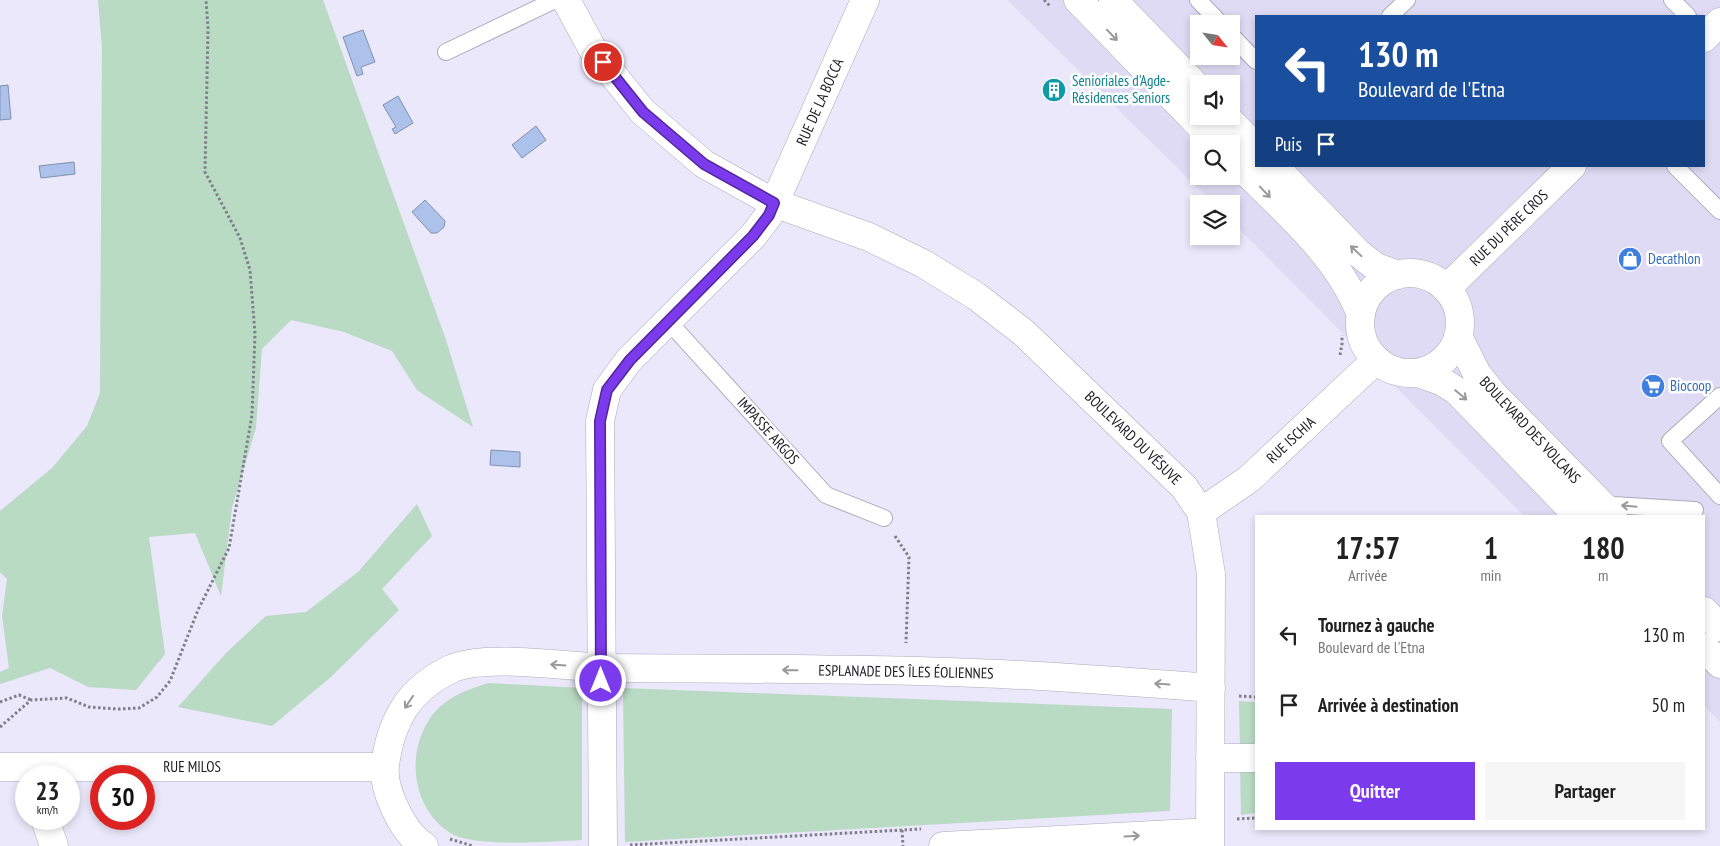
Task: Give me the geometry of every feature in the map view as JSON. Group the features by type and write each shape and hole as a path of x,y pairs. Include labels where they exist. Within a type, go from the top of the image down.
{"street":[{"name":"BOULEVARD DU VÉSUVE","path":"566,0 593,50 643,112 704,164 774,203 869,237 924,264 976,296 1024,333 1184,487 1201,512 1211,574 1210,839"},
{"name":"RUE DE LA BOCCA","path":"601,668 600,421 607,390 630,360 753,236 769,215 865,0"},
{"path":"1078,0 1209,135"},
{"path":"1113,0 1190,80"},
{"path":"1234,125 1255,147"},
{"path":"1240,166 1315,243 1340,272 1353,293 1361,315"},
{"path":"1275,167 1358,253 1376,267 1398,275 1424,275 1446,289 1455,303 1460,319 1458,336 1452,349 1443,360 1418,373 1403,373 1388,368 1376,360 1366,347 1360,331 1361,315 1365,301 1374,289 1385,280 1398,275"},
{"name":"RUE DU PÈRE CROS","path":"1446,289 1566,168"},
{"name":"BOULEVARD DES VOLCANS","path":"1458,336 1477,374 1596,511"},
{"name":"RUE ISCHIA","path":"1201,512 1249,479 1376,360"},
{"name":"BOULEVARD DES VOLCANS","path":"1418,373 1441,381 1457,391 1596,511"},
{"path":"1705,612 1720,627"},
{"path":"1705,648 1720,664"},
{"name":"ESPLANADE DES ÎLES ÉOLIENNES","path":"424,846 418,842 394,808 385,776 385,767 393,726 407,704 417,690 452,668 494,661 601,668 975,672 1211,688"},
{"path":"601,668 603,846"},
{"path":"1210,758 1255,758"},
{"name":"RUE MILOS","path":"80,769 385,767"},
{"path":"48,830 54,846"},
{"path":"943,846 1210,839"}],"lane":[{"path":"446,52 556,0"},
{"path":"1198,0 1212,15"},
{"path":"1391,15 1407,0"},
{"path":"1672,0 1688,15"},
{"path":"1240,44 1255,60"},
{"path":"1676,167 1717,203"},
{"name":"IMPASSE ARGOS","path":"668,321 826,495 884,518"},
{"path":"1596,511 1613,505 1694,513 1717,493 1670,440 1720,396"}],"path":[{"path":"0,702 19,695 31,700 67,698 90,706 139,708 157,697 170,681 198,610 229,548 252,414 255,334 250,270 242,246 205,172 208,28 206,0"},
{"path":"0,727 31,700"},
{"path":"625,846 922,829"},
{"path":"902,830 903,846"}],"shaded area":[{"path":"1007,0 1720,0 1720,722 1705,706 1705,515 1523,515 1240,230 1240,195 1205,195 1195,185 1240,185 1240,135 1190,135 1190,180"}],"green space":[{"path":"98,0 323,0 445,337 473,427 417,390 392,351 344,332 291,320 262,349 256,428 232,508 221,596 195,533 149,537 165,654 136,690 88,687 50,668 0,684 0,672 9,668 2,616 7,579 0,572 0,511 52,468 87,426 100,393 102,48"},
{"path":"417,504 432,536 382,589 399,610 331,677 272,726 178,707 226,653 266,616 306,612 358,572"},
{"path":"488,683 582,688 582,840 519,843 471,840 458,837 443,828 431,815 423,801 416,767 417,749 422,733 431,717 443,704 464,692"},
{"path":"623,688 1172,709 1170,811 625,842"},
{"path":"1239,701 1255,702 1255,747 1240,747"},
{"path":"1240,768 1255,768 1255,813 1241,815"}],"water":[{"path":"363,30 375,62 361,67 363,74 357,76 343,37"},
{"path":"8,85 11,119 0,120 0,86"},
{"path":"398,96 413,123 395,134 392,129 396,127 383,105"},
{"path":"536,126 546,140 522,158 512,145"},
{"path":"74,162 75,174 41,178 39,166"},
{"path":"425,200 445,221 444,227 437,233 431,233 412,212"},
{"path":"491,450 520,452 520,467 490,465"}],"place":[{"name":"Senioriales d'Agde- Résidences Seniors","path":"1054,90"},
{"name":"Decathlon","path":"1630,259"},
{"name":"Biocoop","path":"1653,386"}],"route":[{"path":"601,681 600,421 607,390 630,360 753,236 769,215 774,203 704,164 643,112 603,62"}]}
